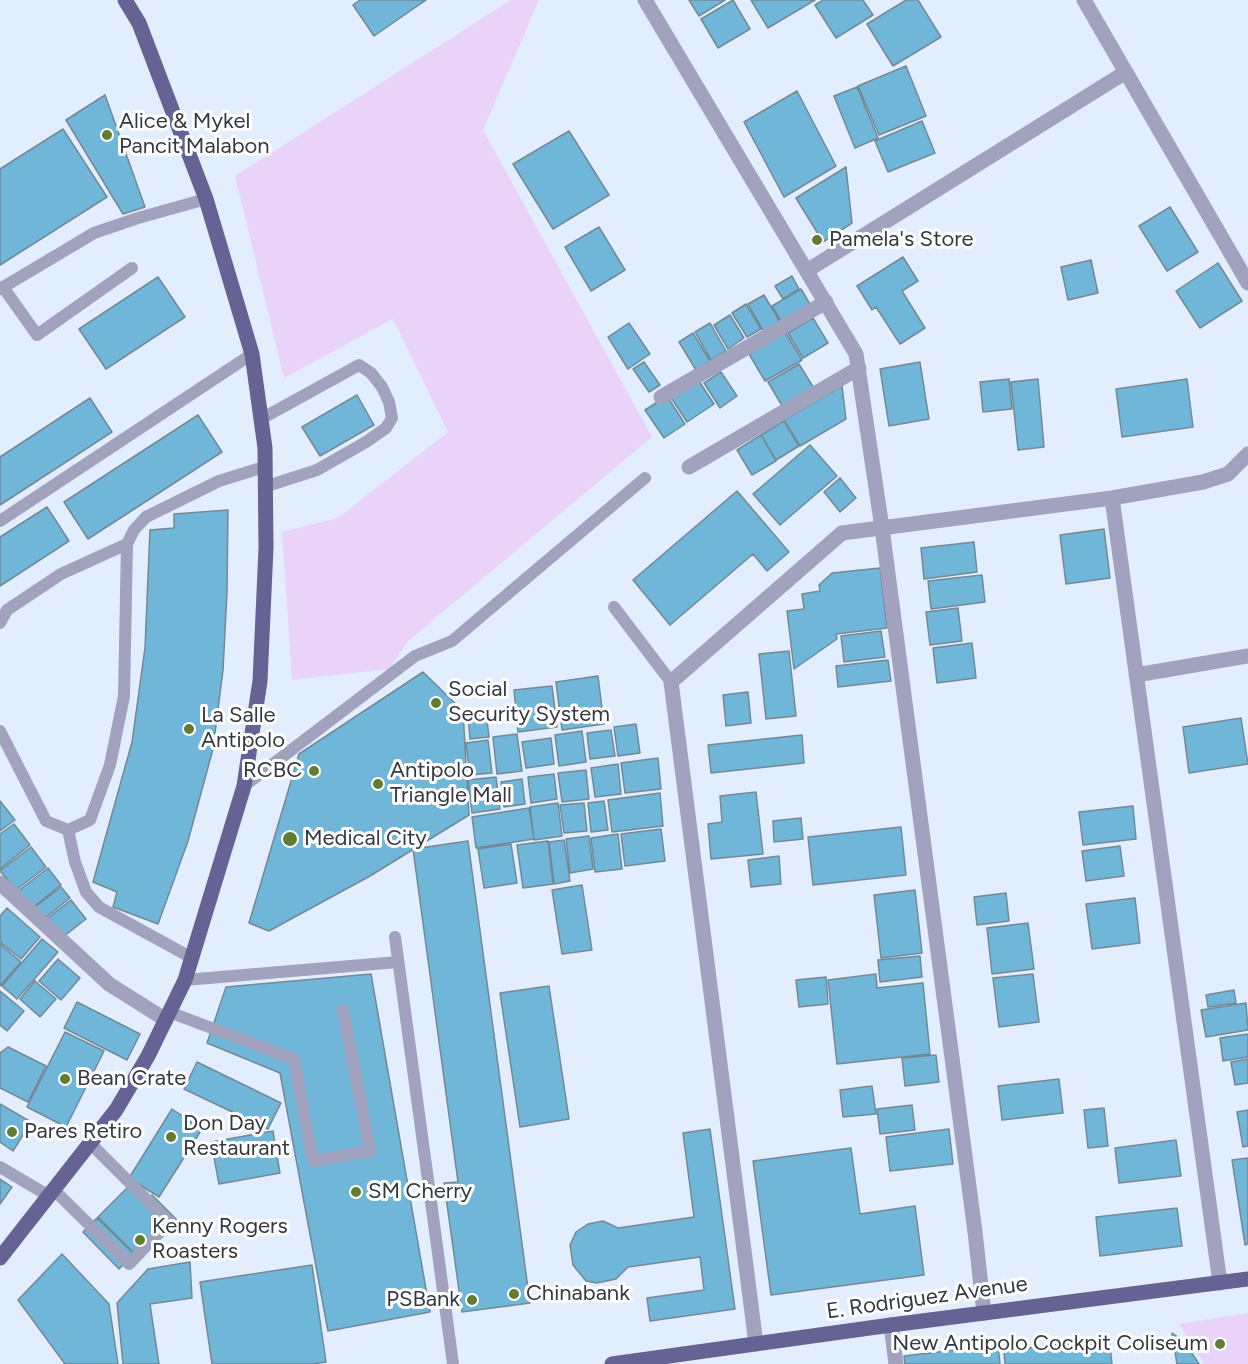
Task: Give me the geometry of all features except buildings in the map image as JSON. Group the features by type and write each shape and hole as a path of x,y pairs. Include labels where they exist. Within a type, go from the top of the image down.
{"main road":[{"path":"0,1258 116,1110 148,1056 168,1016 192,958 244,786 260,681 266,549 265,447 252,354 206,199 138,23 125,0"},
{"name":"E. Rodriguez Avenue","path":"612,1364 1220,1282 1248,1281"}],"street":[{"path":"645,0 856,354 882,528 984,1313"},
{"path":"1084,0 1248,283"},
{"path":"808,270 1126,72"},
{"path":"661,397 826,302"},
{"path":"689,467 859,368"},
{"path":"756,1344 671,681 842,533 1112,498 1203,482 1228,474 1248,454"},
{"path":"1112,498 1220,1282"},
{"path":"1136,675 1248,656"},
{"path":"0,883 109,984 168,1016"},
{"path":"891,1325 896,1364"}],"lane":[{"path":"132,268 38,335 2,288 94,233 206,199"},
{"path":"0,521 252,354"},
{"path":"261,419 359,365 382,387 389,402 392,418 386,428 366,442 317,470 264,487"},
{"path":"0,731 46,821 68,830 90,820 110,765 124,696 127,544 134,530 146,518 219,481 264,467"},
{"path":"244,786 415,656 452,641 645,478"},
{"path":"0,623 7,610 60,574 127,544"},
{"path":"614,607 671,681"},
{"path":"68,830 75,862 86,892 99,907 192,958"},
{"path":"395,937 453,1364"},
{"path":"184,980 398,962"},
{"path":"168,1016 294,1059 313,1161 370,1151 343,1010"},
{"path":"0,1167 51,1193 129,1264 169,1222 91,1144"}],"shaded area":[{"path":"511,0 539,0 483,130 652,437 408,641 389,669 292,680 282,532 338,518 448,432 393,319 284,378 235,176"},
{"name":"New Antipolo Cockpit Coliseum","path":"1248,1313 1248,1364 1204,1364 1179,1324"}],"place":[{"name":"Alice & Mykel Pancit Malabon","path":"107,135"},
{"name":"Pamela's Store","path":"817,240"},
{"name":"Social Security System","path":"436,703"},
{"name":"La Salle Antipolo","path":"189,729"},
{"name":"RCBC","path":"314,771"},
{"name":"Antipolo Triangle Mall","path":"378,784"},
{"name":"Medical City","path":"290,839"},
{"name":"Bean Crate","path":"65,1079"},
{"name":"Pares Retiro","path":"12,1132"},
{"name":"Don Day Restaurant","path":"171,1137"},
{"name":"SM Cherry","path":"356,1192"},
{"name":"Kenny Rogers Roasters","path":"140,1240"},
{"name":"Chinabank","path":"514,1294"},
{"name":"PSBank","path":"472,1300"},
{"name":"New Antipolo Cockpit Coliseum","path":"1220,1344"}]}
